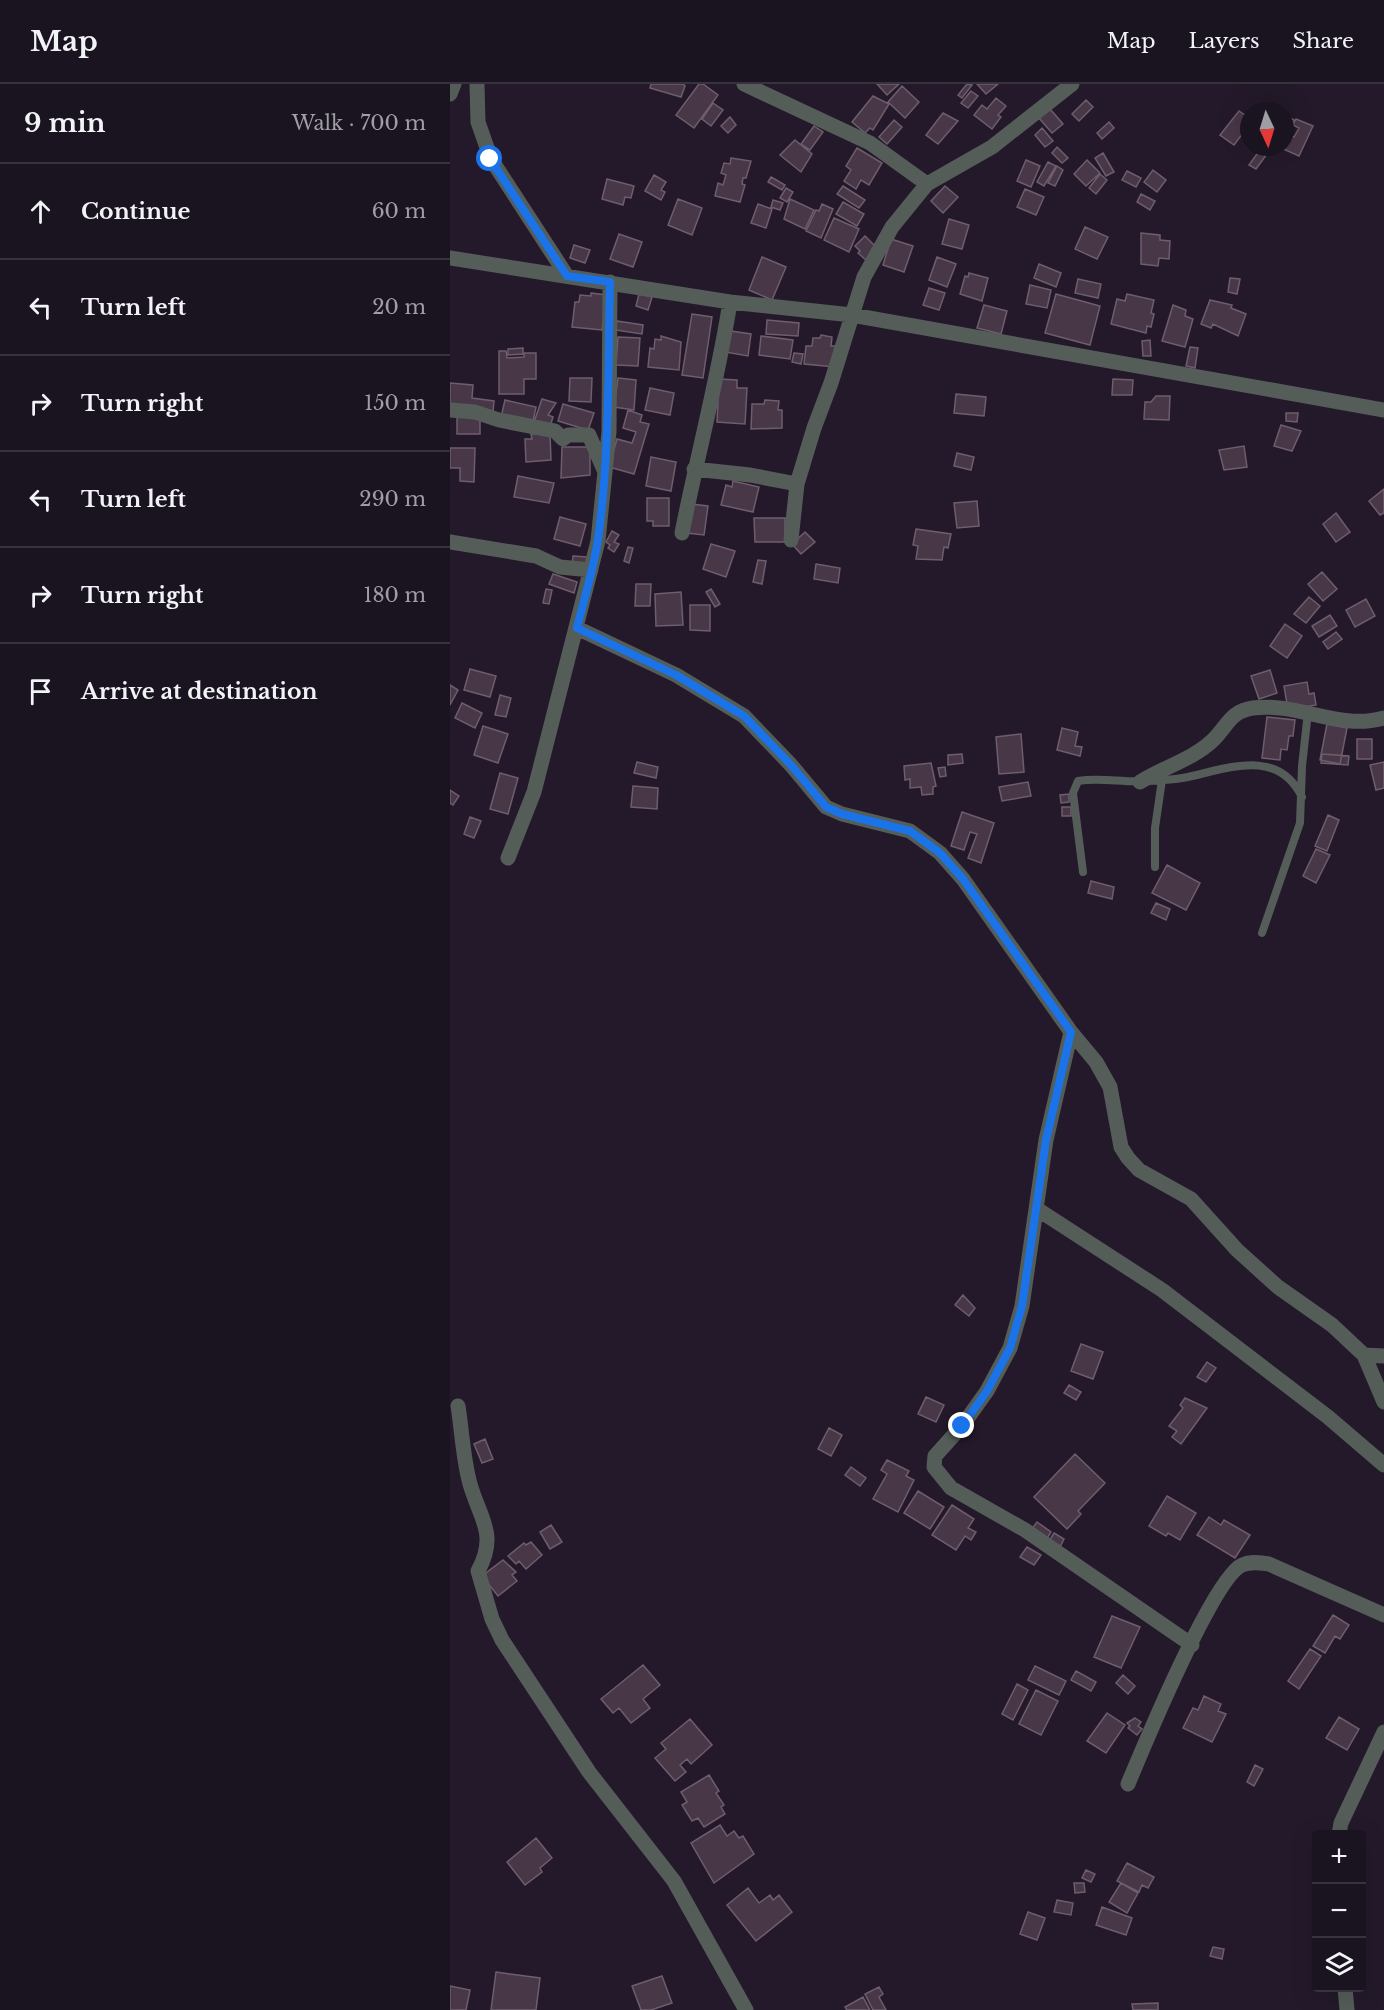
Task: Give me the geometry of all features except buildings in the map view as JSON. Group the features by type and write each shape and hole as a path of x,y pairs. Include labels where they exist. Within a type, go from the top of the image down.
{"street":[{"path":"450,94 454,84"},
{"path":"477,84 478,122 490,159 567,276"},
{"path":"744,84 870,143 927,184"},
{"path":"791,540 797,484 869,267 892,227 927,184 992,147 1072,84"},
{"path":"450,258 730,302 852,315 1384,410"},
{"path":"508,858 534,792 598,541 609,432 610,282"},
{"path":"682,534 694,470 712,401 730,302"},
{"path":"450,410 475,412 499,420 555,431 563,439 568,435 589,435 605,473"},
{"path":"694,470 750,475 797,484"},
{"path":"450,542 536,556 560,567 591,570"},
{"path":"577,628 676,675 744,716 791,765 826,807 842,814 910,831 940,853 963,879 1071,1032 1096,1062 1110,1088 1118,1118 1121,1146 1128,1158 1147,1175 1191,1199 1237,1250 1278,1287 1332,1325 1364,1354 1384,1402"},
{"path":"1140,782 1211,741 1231,716 1242,710 1255,707 1308,712 1350,723 1384,718"},
{"path":"1071,1032 1046,1140 1022,1306 1010,1348 987,1391 962,1426 935,1456 934,1467 951,1488 1025,1530 1192,1645"},
{"path":"1037,1209 1162,1290 1328,1417 1384,1465"},
{"path":"1364,1354 1384,1356"},
{"path":"458,1406 470,1482 485,1523 487,1553 478,1571 492,1618 502,1640 589,1772 674,1881 746,2010"},
{"path":"1128,1784 1160,1707 1208,1609 1227,1578 1241,1565 1256,1562 1291,1573 1384,1615"},
{"path":"1340,1830 1384,1732"},
{"path":"1345,1992 1347,2010"}],"lane":[{"path":"1262,933 1295,842 1302,798 1302,766 1308,712"},
{"path":"1083,872 1074,786 1078,781 1087,779 1140,782 1185,778 1240,764 1275,770 1288,777 1302,798"},
{"path":"1155,867 1155,828 1162,780"}],"route":[{"path":"490,159 567,276 610,282 609,432 598,541 577,628 676,675 744,716 791,765 826,807 842,814 876,820 910,831 940,853 963,879 1071,1032 1046,1140 1022,1306 1010,1348 987,1391 962,1426"}]}
